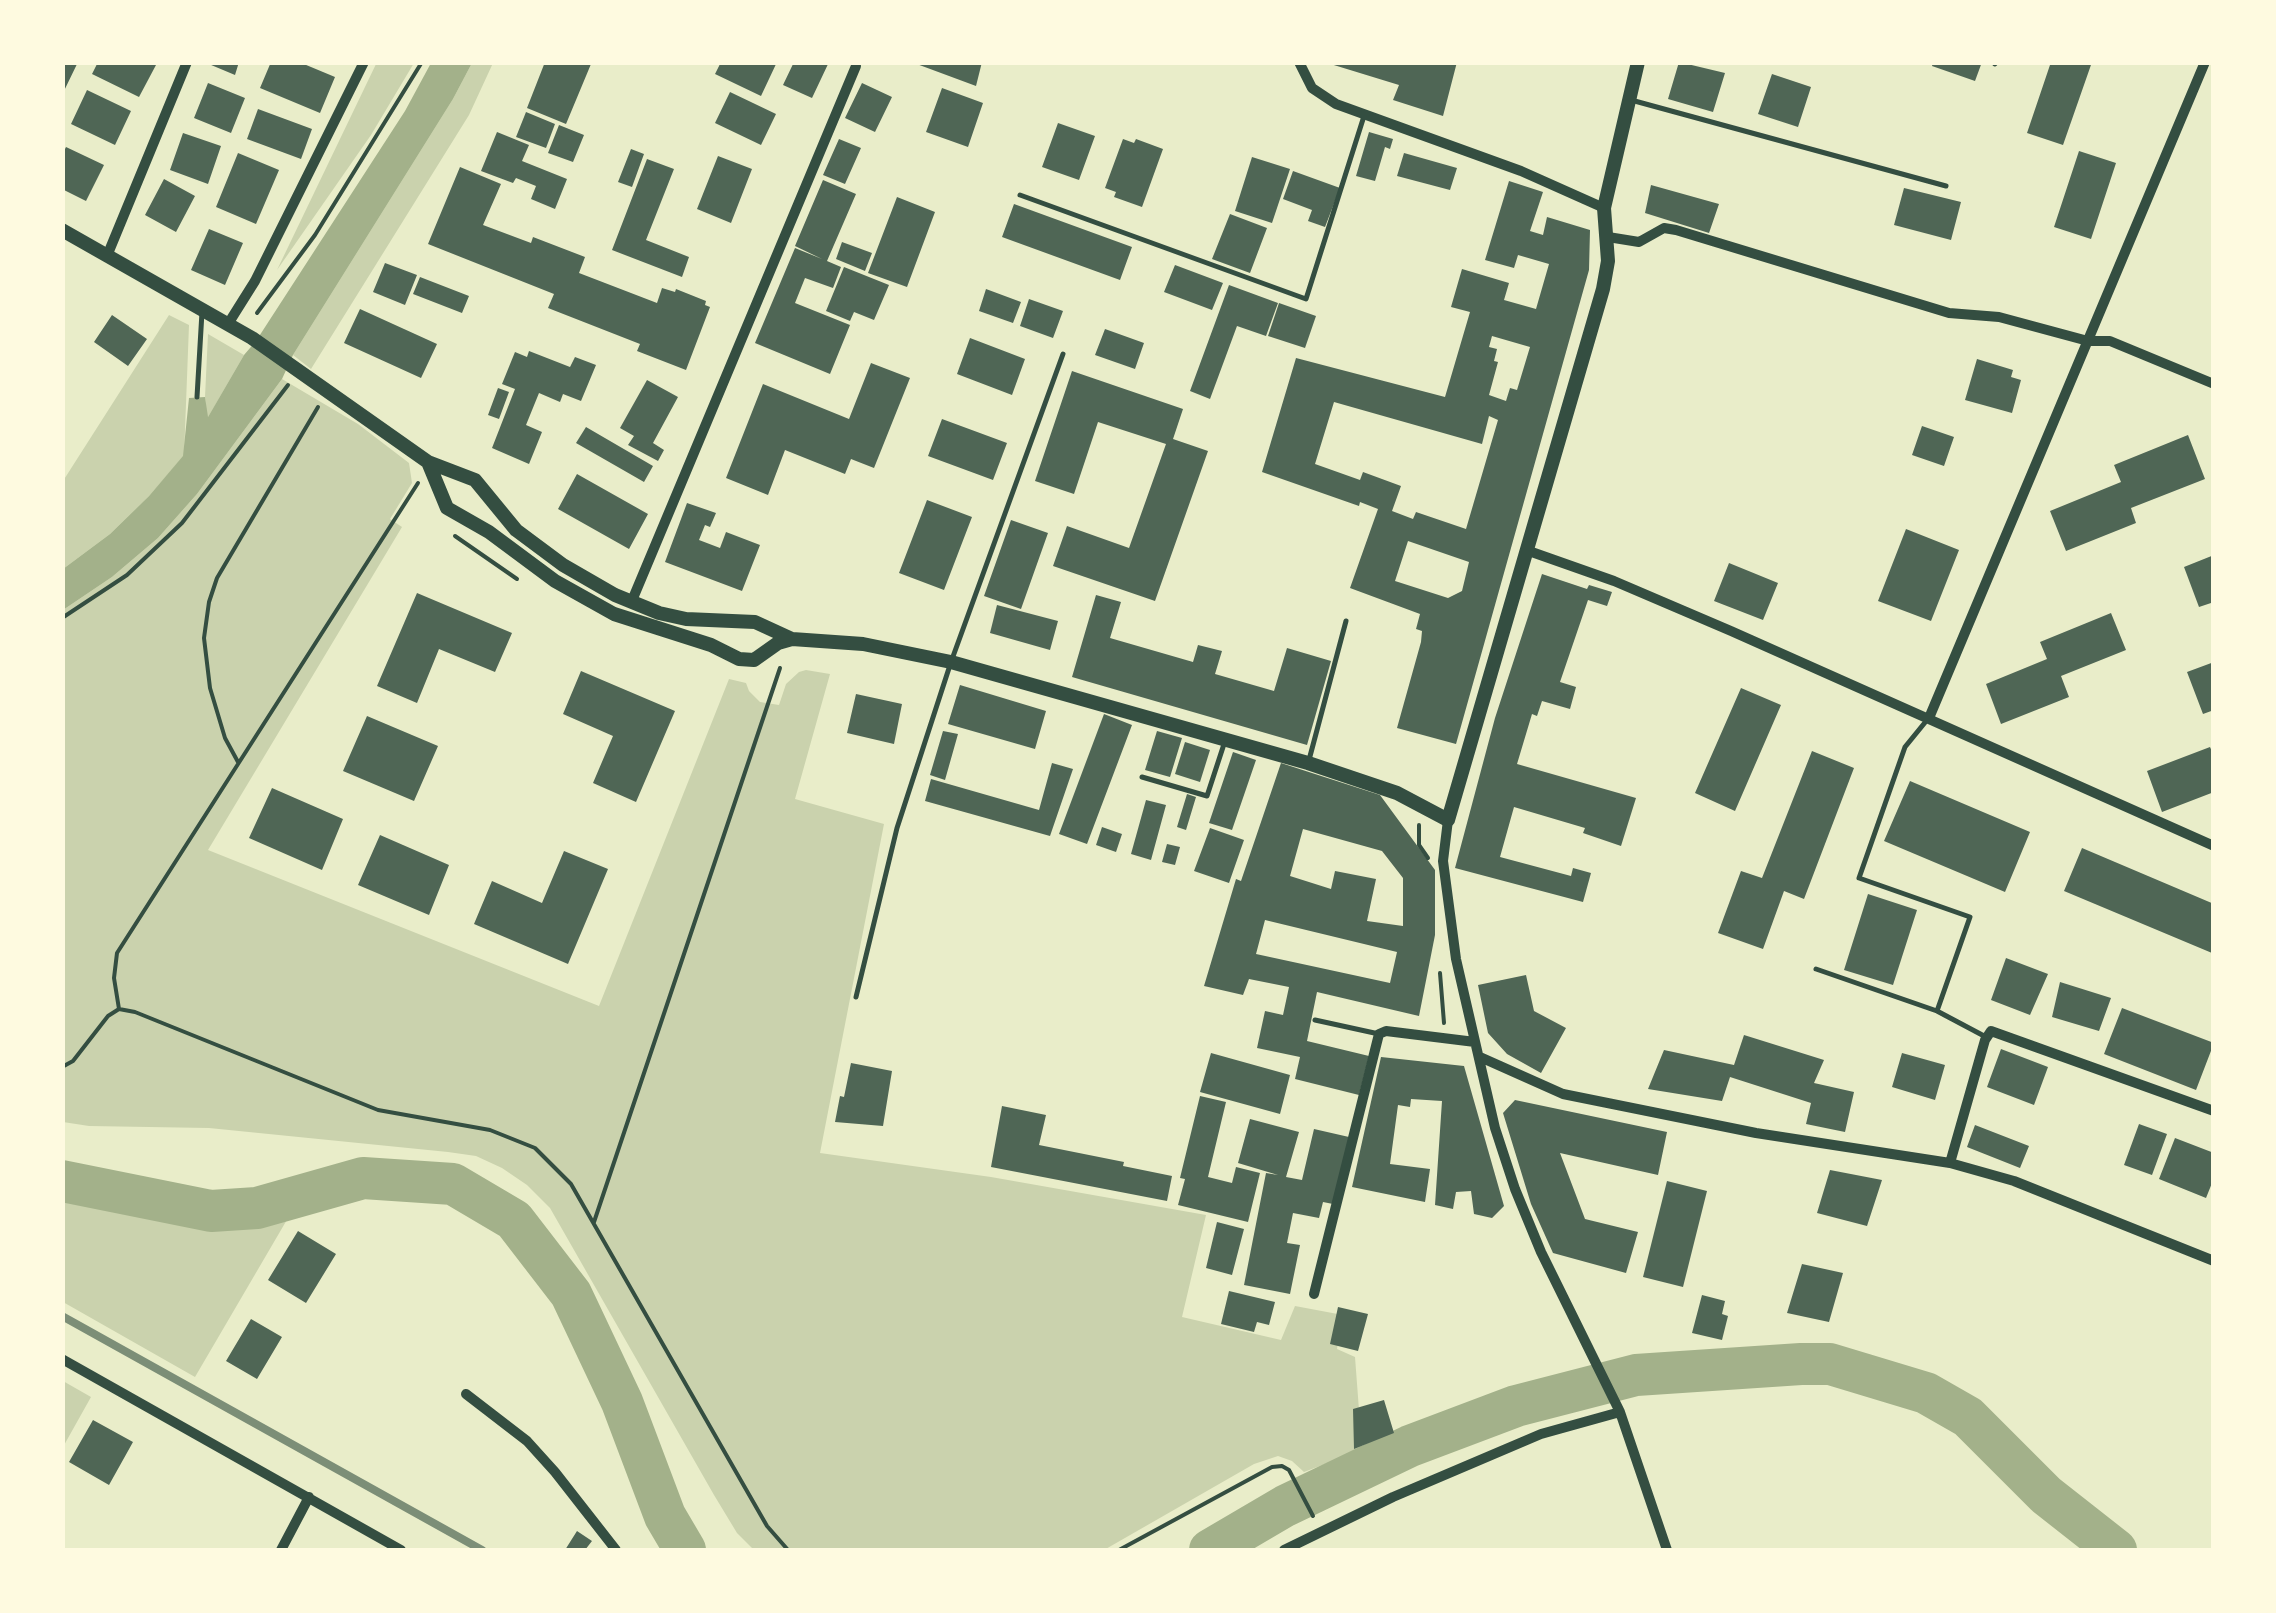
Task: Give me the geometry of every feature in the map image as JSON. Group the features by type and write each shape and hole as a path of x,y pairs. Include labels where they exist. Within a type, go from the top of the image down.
{"street":[{"path":"107,256 187,62"},
{"path":"228,324 364,62"},
{"path":"1298,62 1303,75 1323,98 1521,171 1604,208"},
{"path":"1638,62 1604,208 1608,263 1602,289 1448,820 1443,861 1456,959 1495,1128 1514,1189 1615,1400 1667,1550"},
{"path":"1929,718 2205,62"},
{"path":"632,603 856,66"},
{"path":"1608,237 1639,242 1664,228 1676,230 1949,313 1999,317 2088,341 2110,341 2214,384"},
{"path":"62,230 252,338 428,462 475,480 506,521 535,546 632,603 686,618 755,622 792,640"},
{"path":"428,462 447,508 488,532 555,581 614,614 747,661 762,656 778,643 792,640 863,644 952,662 1308,763 1398,793 1448,820"},
{"path":"1526,550 1614,581 2214,846"},
{"path":"1950,1164 1986,1037 1992,1032 2214,1111"},
{"path":"1314,1294 1382,1033 1475,1042"},
{"path":"1480,1058 1563,1094 1756,1133 1950,1164 2014,1180 2214,1261"},
{"path":"62,1359 401,1550"},
{"path":"466,1394 527,1441 616,1550"},
{"path":"1284,1550 1393,1497 1541,1434 1620,1412"},
{"path":"281,1550 308,1497"}],"lane":[{"path":"1628,99 1946,186"},
{"path":"1020,195 1306,300 1365,113"},
{"path":"197,397 202,309"},
{"path":"856,997 897,828 1063,354"},
{"path":"1308,763 1346,622"},
{"path":"1929,718 1905,746 1859,878 1970,917 1936,1011"},
{"path":"1142,777 1207,796 1226,739"},
{"path":"1816,969 1936,1011 1986,1037"},
{"path":"1315,1020 1382,1033"}],"path":[{"path":"255,316 315,235 422,62"},
{"path":"62,618 127,575 182,523 291,381"},
{"path":"238,762 225,738 210,688 204,638 209,602 217,578 328,389"},
{"path":"119,1010 114,978 117,953 418,483"},
{"path":"594,1222 780,668"},
{"path":"62,1067 72,1061 108,1016 119,1010 135,1012 378,1110 511,1136 534,1148 571,1184 767,1526 788,1550"},
{"path":"1119,1550 1272,1467 1289,1470 1312,1516"}],"shaded area":[{"path":"377,62 414,63 371,135 277,270"},
{"path":"431,63 472,63 282,379 197,494 158,538 112,577 63,610 63,569 110,534 183,456 189,398 205,397 208,417 244,355 405,111"},
{"path":"472,63 493,63 469,115 311,369 293,355"},
{"path":"169,315 189,325 184,456 110,534 63,569 63,481"},
{"path":"208,334 244,355 207,419 205,397"},
{"path":"282,379 358,424 409,463 412,483 390,519 402,527 208,850 599,1006 729,679 746,683 760,702 779,705 786,684 799,672 830,674 795,799 884,824 820,1153 991,1177 1206,1215 1182,1317 1281,1340 1295,1306 1343,1315 1337,1349 1355,1357 1362,1450 1304,1472 1292,1461 1278,1456 1254,1464 1104,1550 754,1550 737,1533 714,1495 550,1208 502,1168 476,1156 448,1152 209,1128 63,1122 63,610 112,577 158,538 197,494"},
{"path":"63,1193 151,1212 217,1220 288,1218 195,1377 63,1302"},
{"path":"63,1381 91,1397 63,1447"}],"building":[{"path":"62,62 78,62 62,95"},
{"path":"98,62 156,65 139,97 92,74"},
{"path":"204,62 239,62 235,75"},
{"path":"271,62 299,62 335,77 320,113 260,88"},
{"path":"545,62 591,64 566,124 527,108"},
{"path":"721,62 777,62 761,96 715,74"},
{"path":"794,62 829,62 812,98 783,85"},
{"path":"914,62 982,62 976,86 914,63"},
{"path":"1324,62 1457,62 1443,116 1393,100 1399,85"},
{"path":"1679,62 1725,73 1713,112 1668,99"},
{"path":"1933,62 1982,62 1975,81 1932,66"},
{"path":"2051,62 2092,62 2063,145 2027,133"},
{"path":"1772,74 1811,87 1798,127 1758,114"},
{"path":"208,83 245,98 231,133 194,118"},
{"path":"862,83 892,97 875,132 845,118"},
{"path":"942,88 983,103 968,147 926,132"},
{"path":"87,90 131,111 115,145 71,124"},
{"path":"730,92 776,114 761,145 715,123"},
{"path":"258,109 312,129 301,159 247,139"},
{"path":"526,112 555,124 546,148 516,137"},
{"path":"1058,123 1095,136 1079,180 1042,167"},
{"path":"559,125 584,135 573,162 548,153"},
{"path":"497,132 529,145 522,161 567,179 555,209 531,199 536,186 516,178 513,183 481,171"},
{"path":"1369,132 1393,139 1390,149 1385,147 1375,181 1356,176"},
{"path":"183,133 221,146 208,184 170,170"},
{"path":"839,139 861,148 845,184 823,175"},
{"path":"1123,139 1134,143 1136,139 1163,149 1142,207 1114,197 1116,192 1105,188"},
{"path":"66,147 104,165 86,201 62,189 62,155"},
{"path":"631,149 644,154 632,187 618,182"},
{"path":"2079,151 2116,163 2091,239 2054,227"},
{"path":"238,153 279,170 256,224 216,207"},
{"path":"1404,153 1457,168 1450,190 1397,176"},
{"path":"718,156 752,169 731,223 697,209"},
{"path":"1252,157 1290,169 1272,223 1235,211"},
{"path":"647,159 674,169 646,240 689,257 682,277 612,250"},
{"path":"460,167 501,184 483,225 531,243 533,237 585,257 579,273 657,303 662,288 675,292 676,289 706,301 705,305 710,307 686,370 637,351 640,344 548,308 554,294 428,244"},
{"path":"1293,171 1340,188 1325,227 1308,221 1312,210 1283,199"},
{"path":"164,179 195,196 176,232 145,215"},
{"path":"823,180 856,194 827,261 841,267 833,288 805,278 795,303 850,325 830,374 755,343 795,248 822,259 795,246"},
{"path":"1509,181 1543,192 1530,231 1543,235 1547,217 1590,230 1589,270 1456,744 1397,728 1421,642 1422,631 1416,629 1420,614 1350,588 1378,509 1262,472 1296,358 1445,397 1470,312 1451,307 1462,269 1509,283 1504,300 1536,309 1549,264 1518,255 1514,268 1485,260","holes":["1492,336 1530,347 1517,390 1510,388 1506,401 1489,395 1498,362 1494,361 1497,349 1489,347","1334,402 1482,444 1489,416 1498,420 1466,529 1416,512 1413,519 1392,511 1401,486 1363,472 1360,480 1315,464","1408,541 1469,562 1462,591 1448,598 1395,581"]},
{"path":"1651,185 1719,204 1709,233 1645,213"},
{"path":"1904,188 1961,202 1951,240 1894,225"},
{"path":"897,197 935,212 907,287 868,273"},
{"path":"1014,204 1132,247 1120,280 1002,237"},
{"path":"1230,214 1267,228 1250,273 1212,259"},
{"path":"209,229 243,243 225,285 191,270"},
{"path":"842,242 872,253 865,271 836,259"},
{"path":"385,263 417,275 405,305 373,292"},
{"path":"1175,265 1223,283 1212,310 1164,292"},
{"path":"844,267 889,285 874,320 854,312 850,321 826,311"},
{"path":"420,277 469,296 462,313 413,294"},
{"path":"1229,285 1278,303 1266,336 1237,326 1210,399 1190,391"},
{"path":"986,289 1021,302 1013,323 979,311"},
{"path":"1029,299 1063,311 1053,338 1020,326"},
{"path":"1279,303 1316,316 1305,348 1268,336"},
{"path":"360,309 437,344 421,378 344,343"},
{"path":"112,315 147,339 128,366 94,342"},
{"path":"1105,329 1144,343 1135,369 1095,355"},
{"path":"970,338 1025,359 1012,395 957,374"},
{"path":"529,351 570,367 575,357 596,365 581,401 563,394 560,402 539,393 526,425 542,432 529,464 492,448 515,389 502,384 515,352 527,357"},
{"path":"1977,359 2013,370 2011,377 2021,380 2012,413 1965,400"},
{"path":"871,363 910,378 874,468 851,459 845,474 785,450 768,495 726,478 763,384 849,419"},
{"path":"1072,371 1183,409 1173,439 1208,451 1155,601 1053,566 1067,526 1129,548 1166,444 1098,422 1074,494 1035,481"},
{"path":"647,380 678,397 653,443 664,450 658,461 628,445 634,436 620,428"},
{"path":"498,388 509,392 499,419 488,415"},
{"path":"942,419 1007,443 993,480 928,456"},
{"path":"1922,426 1954,437 1944,466 1912,455"},
{"path":"586,427 653,466 644,482 576,443"},
{"path":"2188,435 2205,479 2131,508 2136,523 2066,551 2050,511 2121,482 2114,465"},
{"path":"577,474 648,514 629,549 558,509"},
{"path":"927,500 972,517 944,590 899,573"},
{"path":"687,503 716,513 699,540 720,548 726,532 760,545 742,591 665,562"},
{"path":"1011,520 1048,533 1021,609 984,596"},
{"path":"1906,529 1959,550 1931,621 1878,601"},
{"path":"2214,555 2214,602 2199,607 2184,567"},
{"path":"1729,563 1778,583 1763,620 1714,601"},
{"path":"1542,574 1587,589 1589,585 1612,592 1607,606 1588,600 1560,682 1576,687 1570,709 1542,701 1537,716 1532,714 1517,764 1636,798 1621,846 1583,833 1585,828 1514,807 1500,857 1571,876 1573,868 1591,873 1583,902 1455,868 1495,718"},
{"path":"417,593 512,633 495,672 439,649 417,703 377,686"},
{"path":"1096,595 1121,602 1110,638 1193,662 1198,645 1222,651 1215,674 1274,691 1287,648 1331,661 1307,745 1072,677"},
{"path":"997,605 1058,621 1050,650 990,633"},
{"path":"2111,613 2126,650 2061,676 2069,697 2001,724 1986,684 2047,659 2040,642"},
{"path":"2214,662 2214,710 2203,714 2187,672"},
{"path":"581,671 675,711 636,802 593,783 613,736 563,714"},
{"path":"960,685 1046,711 1035,749 948,724"},
{"path":"1741,688 1781,705 1735,811 1695,793"},
{"path":"856,694 902,704 894,744 847,733"},
{"path":"1104,714 1132,725 1087,844 1059,834"},
{"path":"367,716 438,746 414,801 343,771"},
{"path":"943,731 958,734 945,780 930,775"},
{"path":"1157,731 1182,738 1170,777 1145,770"},
{"path":"1185,742 1210,750 1200,782 1175,774"},
{"path":"2210,747 2214,756 2214,792 2162,812 2147,771"},
{"path":"1812,751 1854,768 1804,899 1784,891 1763,949 1718,933 1741,871 1762,878"},
{"path":"1233,752 1256,760 1232,830 1209,823"},
{"path":"1052,763 1073,769 1050,836 925,801 931,779 1039,810"},
{"path":"1281,763 1380,795 1435,870 1435,935 1419,1016 1317,992 1307,1041 1369,1056 1359,1095 1295,1079 1300,1057 1257,1048 1265,1011 1283,1015 1289,987 1249,979 1243,995 1204,986 1236,879 1241,881","holes":["1303,829 1382,851 1403,878 1403,926 1367,921 1376,879 1335,871 1331,889 1290,876","1265,920 1397,952 1390,983 1256,954"]},
{"path":"1910,781 2030,832 2005,892 1884,841"},
{"path":"272,788 343,819 322,870 249,838"},
{"path":"1187,794 1196,797 1186,830 1177,827"},
{"path":"1146,800 1166,805 1151,860 1131,854"},
{"path":"1102,827 1122,834 1116,852 1096,845"},
{"path":"1210,828 1244,840 1229,883 1194,871"},
{"path":"380,835 449,865 429,915 358,885"},
{"path":"1167,844 1180,847 1175,865 1162,862"},
{"path":"2082,848 2214,904 2212,953 2064,891"},
{"path":"564,851 608,869 568,964 474,924 492,881 542,903"},
{"path":"1868,894 1917,910 1893,985 1844,970"},
{"path":"2006,958 2048,974 2030,1015 1991,1000"},
{"path":"1526,975 1534,1011 1566,1028 1541,1073 1507,1054 1488,1033 1478,985"},
{"path":"2060,982 2111,998 2099,1031 2052,1017"},
{"path":"2122,1008 2214,1043 2196,1090 2104,1054"},
{"path":"1744,1035 1824,1060 1814,1083 1854,1092 1845,1132 1806,1124 1811,1103 1730,1077 1722,1101 1648,1089 1664,1050 1734,1065"},
{"path":"2001,1049 2048,1067 2034,1105 1987,1087"},
{"path":"1211,1053 1290,1075 1280,1114 1200,1092"},
{"path":"1902,1053 1945,1065 1935,1100 1892,1087"},
{"path":"1381,1057 1464,1066 1504,1206 1492,1218 1474,1214 1471,1191 1456,1192 1453,1209 1435,1205 1442,1101 1411,1099 1410,1107 1398,1105 1390,1164 1430,1169 1425,1202 1352,1187"},
{"path":"851,1063 892,1071 883,1126 835,1122"},
{"path":"1200,1096 1226,1102 1208,1177 1232,1183 1236,1167 1260,1173 1248,1222 1178,1205 1185,1179 1180,1178"},
{"path":"1515,1100 1667,1132 1658,1175 1560,1153 1585,1219 1638,1232 1626,1273 1553,1253 1531,1204 1503,1113"},
{"path":"1002,1106 1046,1115 1039,1145 1172,1176 1167,1201 991,1167"},
{"path":"1250,1119 1299,1132 1286,1177 1302,1180 1314,1129 1349,1137 1333,1204 1323,1202 1319,1218 1293,1213 1287,1243 1300,1245 1290,1294 1244,1285 1266,1173 1278,1175 1238,1163"},
{"path":"2139,1124 2167,1134 2152,1175 2124,1165"},
{"path":"1975,1125 2029,1146 2020,1168 1967,1147"},
{"path":"2175,1138 2214,1153 2214,1178 2206,1198 2159,1179"},
{"path":"1830,1170 1882,1180 1867,1226 1817,1213"},
{"path":"1667,1181 1707,1191 1683,1287 1643,1277"},
{"path":"1217,1222 1244,1229 1232,1275 1206,1268"},
{"path":"298,1231 336,1254 306,1303 268,1280"},
{"path":"1802,1264 1843,1273 1829,1322 1787,1313"},
{"path":"1229,1291 1275,1302 1269,1325 1257,1322 1254,1332 1221,1324"},
{"path":"1702,1295 1725,1301 1722,1314 1728,1316 1722,1340 1692,1333"},
{"path":"1338,1307 1368,1314 1358,1351 1330,1344"},
{"path":"251,1319 282,1337 257,1379 226,1361"},
{"path":"1384,1400 1394,1433 1354,1449 1353,1409"},
{"path":"93,1420 133,1442 109,1485 69,1462"},
{"path":"577,1531 592,1541 585,1550 565,1550"}],"waterway":[{"path":"62,1181 211,1211 257,1208 363,1178 453,1184 514,1220 571,1294 622,1402 665,1516 685,1550"},
{"path":"1210,1550 1285,1506 1410,1446 1516,1406 1636,1375 1801,1364 1830,1364 1926,1393 1968,1417 2046,1495 2116,1550"}],"railway":[{"path":"62,1316 482,1550"}]}
